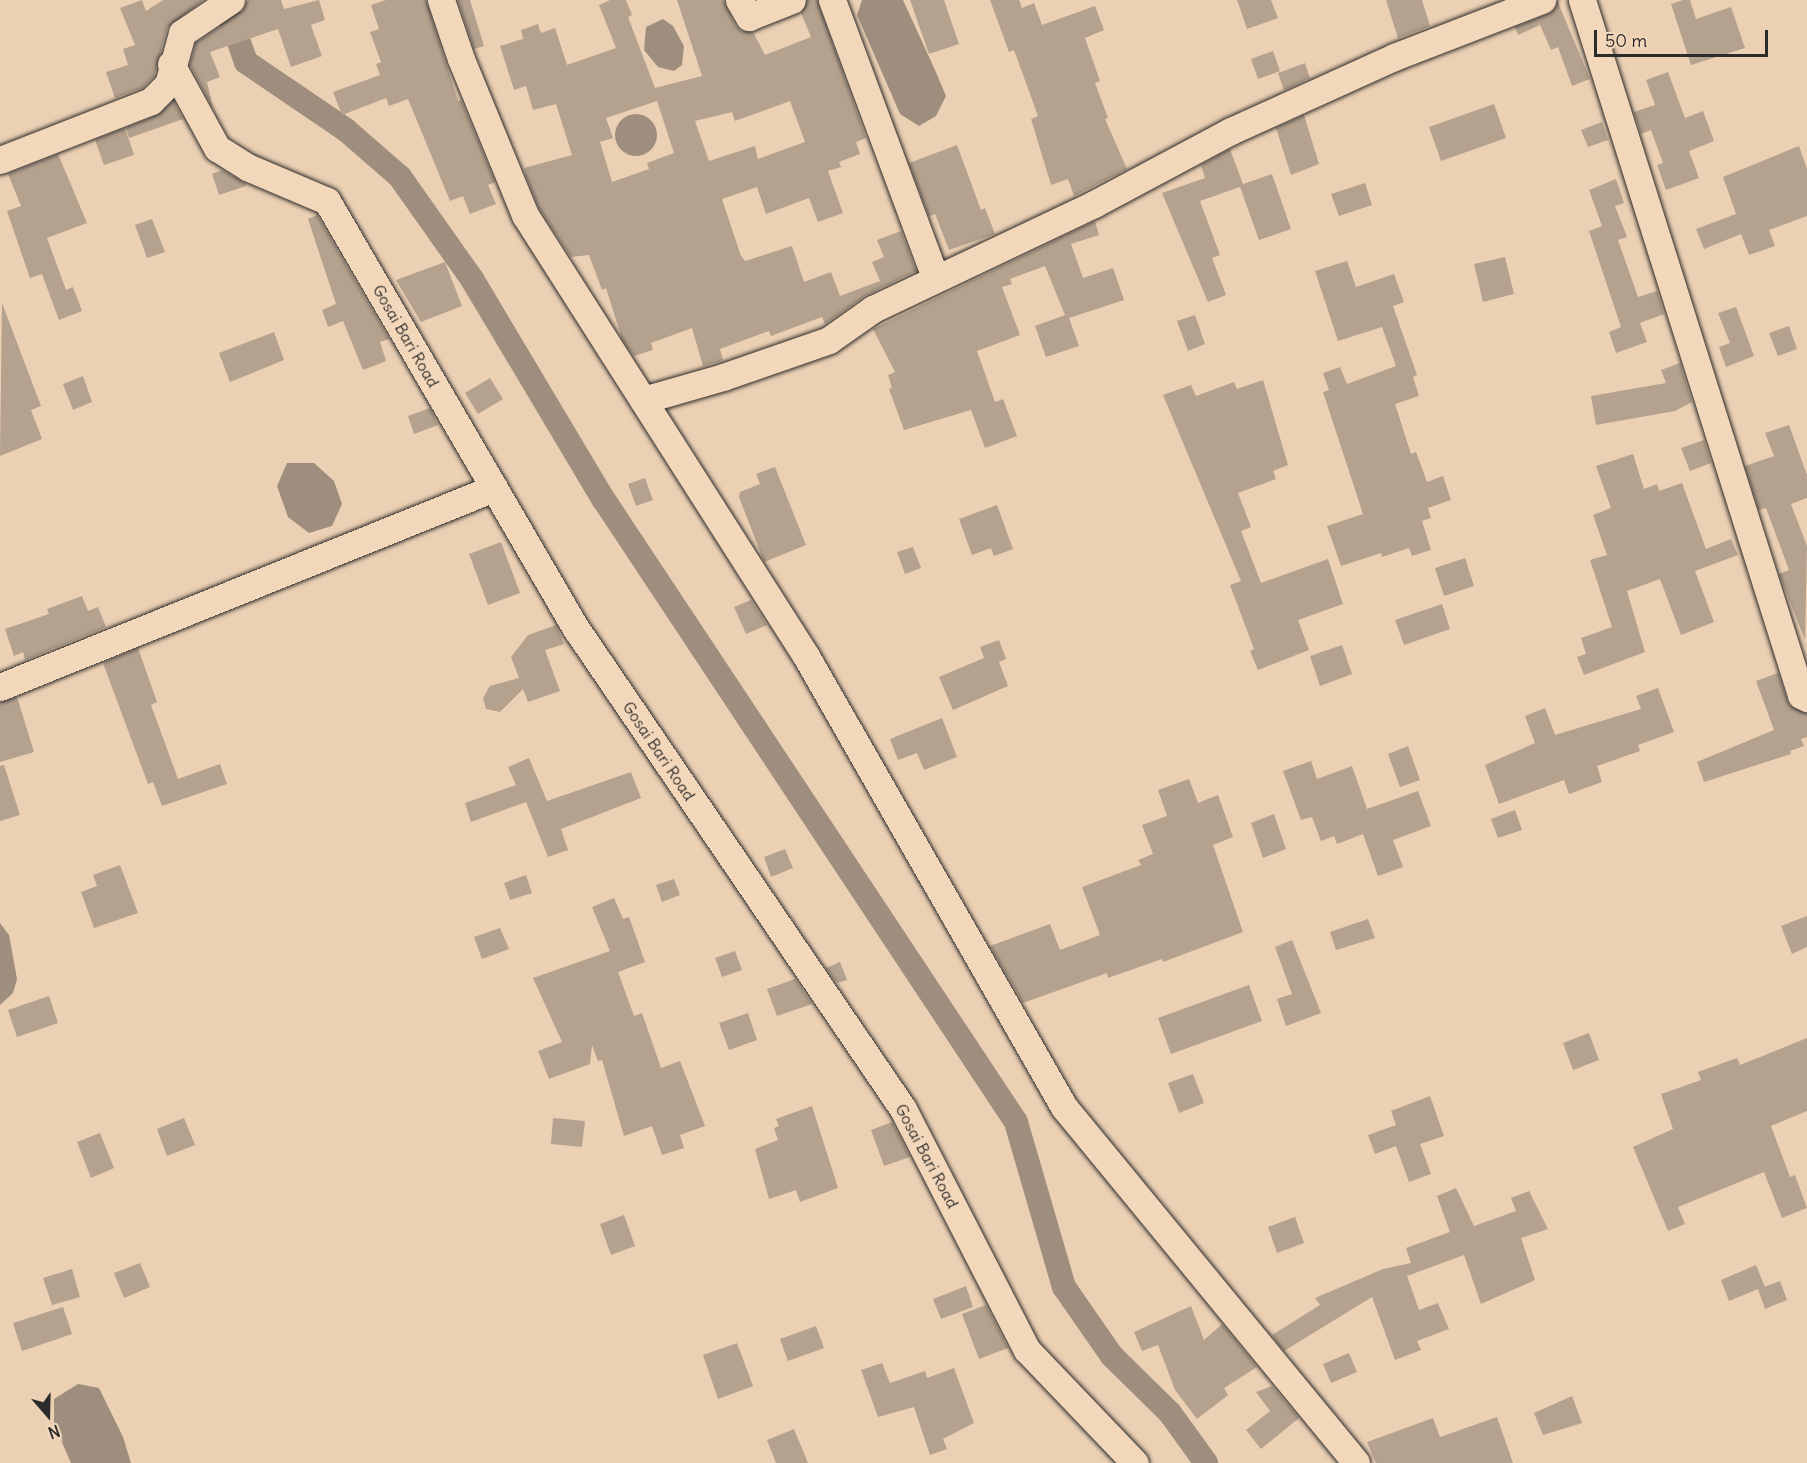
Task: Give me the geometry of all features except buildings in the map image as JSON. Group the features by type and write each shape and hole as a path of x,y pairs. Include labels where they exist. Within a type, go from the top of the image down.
{"street":[{"path":"441,0 461,59 525,215 806,656 1064,1107 1356,1463"},
{"path":"739,0 749,17 792,0"},
{"path":"832,0 934,278"},
{"path":"643,400 723,377 829,340 873,309 934,278 1094,204 1231,131 1394,57 1542,0"},
{"path":"1582,0 1801,695 1807,698"},
{"path":"0,160 151,101 168,84 171,64 182,33 223,4"},
{"name":"Gosai Bari Road","path":"171,64 217,148 248,167 327,201 577,630 903,1109 1027,1350 1135,1463"},
{"path":"0,687 494,488"}],"shaded area":[{"path":"862,0 903,0 935,70 946,96 936,116 919,126 900,114 857,15"},
{"path":"663,19 673,26 684,46 682,65 674,71 658,67 644,50 646,27"},
{"path":"636,114 651,120 657,135 651,150 636,156 621,150 615,135 621,120"},
{"path":"287,463 314,463 334,481 342,504 332,526 309,533 288,517 277,486"},
{"path":"0,923 9,935 17,979 13,993 0,1005"},
{"path":"78,1384 99,1388 123,1437 131,1463 71,1463 54,1424 54,1399"}],"waterway":[{"path":"224,0 246,62 346,130 400,177 472,279 604,500 1016,1122 1064,1287 1112,1356 1170,1413 1206,1463"}]}
